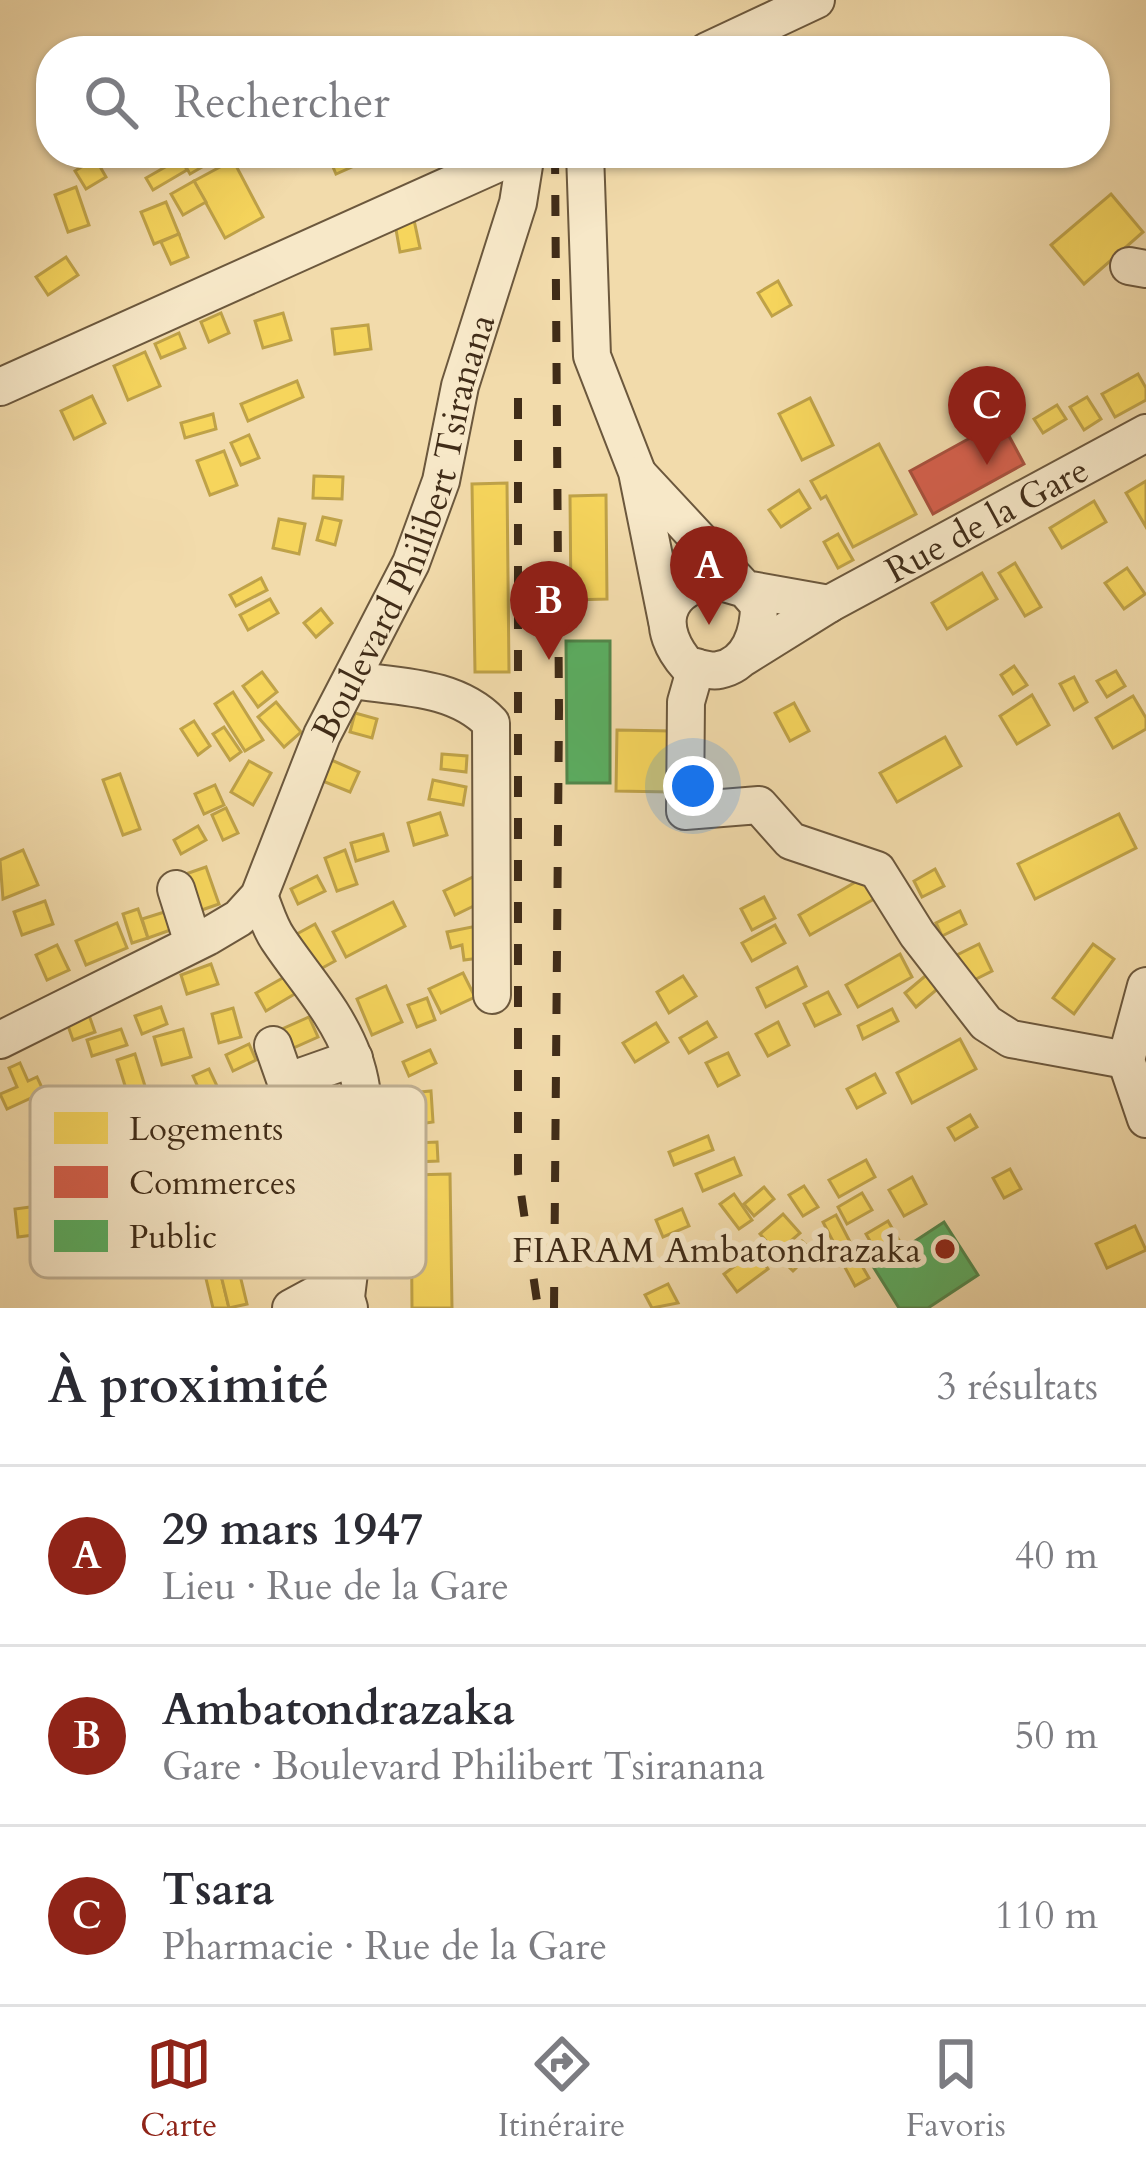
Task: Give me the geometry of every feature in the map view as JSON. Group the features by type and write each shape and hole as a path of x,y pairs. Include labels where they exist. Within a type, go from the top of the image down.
{"street":[{"path":"739,36 816,0"},
{"path":"0,387 490,168"},
{"name":"Boulevard Philibert Tsiranana","path":"259,896 322,735 411,563 441,481 460,386 518,203 522,168"},
{"path":"586,168 592,356 637,472 670,645 688,666 719,670 744,657 759,628 759,604 637,472"},
{"name":"Rue de la Gare","path":"744,657 829,604 1146,433"},
{"path":"667,621 674,600 694,583 714,580 829,604"},
{"path":"696,668 686,702 685,811 759,805 791,841 877,871 917,934 986,1023 1011,1039 1126,1060"},
{"path":"352,680 444,694 475,706 491,723 492,995"},
{"path":"176,889 194,943"},
{"path":"0,1040 194,943 238,918 259,896 276,936 317,987 354,1058 360,1086"},
{"path":"1146,986 1126,1060 1146,1119"},
{"path":"273,1046 286,1082 354,1058"},
{"path":"292,1308 315,1295 347,1303"}],"building: Logements":[{"path":"101,168 106,177 86,189 75,171"},
{"path":"164,168 187,170 153,190 146,178"},
{"path":"218,168 237,168 263,217 225,238 194,181"},
{"path":"194,181 206,202 183,215 171,194"},
{"path":"76,187 89,225 68,232 55,195"},
{"path":"1111,194 1143,232 1084,284 1051,245"},
{"path":"166,202 179,234 154,244 141,212"},
{"path":"414,220 420,248 400,252 395,224"},
{"path":"179,234 188,257 171,264 161,242"},
{"path":"66,257 78,275 48,295 36,277"},
{"path":"778,281 791,305 772,316 758,293"},
{"path":"221,313 229,333 209,342 201,322"},
{"path":"283,313 291,340 263,348 255,321"},
{"path":"368,325 371,349 335,354 332,329"},
{"path":"179,333 185,348 161,358 155,344"},
{"path":"145,352 160,386 128,400 114,366"},
{"path":"1138,374 1146,400 1115,417 1102,394"},
{"path":"297,381 303,397 248,421 241,404"},
{"path":"92,396 105,423 74,439 61,411"},
{"path":"1087,397 1101,419 1084,430 1070,407"},
{"path":"810,398 833,445 802,460 779,414"},
{"path":"1057,405 1066,419 1043,433 1034,419"},
{"path":"213,414 216,429 185,438 181,423"},
{"path":"249,435 259,458 241,465 231,443"},
{"path":"879,444 916,514 853,547 826,496 821,499 811,481"},
{"path":"224,451 237,485 210,495 197,461"},
{"path":"314,476 343,477 342,499 313,498"},
{"path":"1146,481 1146,527 1126,493"},
{"path":"507,483 509,672 475,672 472,484"},
{"path":"799,490 810,508 781,527 769,510"},
{"path":"606,495 607,599 571,600 570,496"},
{"path":"1094,501 1106,522 1062,548 1050,528"},
{"path":"323,517 341,521 335,545 317,540"},
{"path":"279,519 305,524 299,554 273,548"},
{"path":"838,534 853,560 838,568 824,542"},
{"path":"1015,563 1041,607 1025,616 999,573"},
{"path":"1127,568 1145,594 1124,609 1105,583"},
{"path":"982,573 997,599 947,629 932,603"},
{"path":"261,578 267,590 236,606 230,595"},
{"path":"270,599 278,613 248,630 240,615"},
{"path":"321,609 332,623 316,637 304,623"},
{"path":"1014,666 1027,685 1013,694 1001,675"},
{"path":"1116,671 1125,686 1107,697 1097,681"},
{"path":"262,672 277,692 258,707 243,686"},
{"path":"1074,677 1087,702 1074,710 1060,684"},
{"path":"233,692 263,740 245,751 215,704"},
{"path":"1032,695 1049,725 1017,744 1000,716"},
{"path":"1133,696 1146,718 1146,729 1113,748 1096,718"},
{"path":"276,702 301,732 284,747 258,717"},
{"path":"794,703 809,731 790,741 775,713"},
{"path":"355,713 377,719 372,738 350,732"},
{"path":"194,721 210,746 198,755 181,729"},
{"path":"224,727 241,752 230,760 213,734"},
{"path":"617,730 671,731 670,792 616,791"},
{"path":"945,737 961,766 897,802 880,773"},
{"path":"442,754 467,756 466,772 441,769"},
{"path":"329,759 359,772 350,792 320,780"},
{"path":"249,761 271,773 253,805 231,792"},
{"path":"120,774 140,829 123,835 103,780"},
{"path":"433,780 466,787 463,805 429,799"},
{"path":"215,785 224,805 204,814 195,794"},
{"path":"226,808 238,833 223,840 212,815"},
{"path":"440,813 447,835 414,845 408,823"},
{"path":"1119,814 1136,848 1035,899 1018,864"},
{"path":"198,826 206,840 181,854 174,840"},
{"path":"383,834 388,851 356,861 351,843"},
{"path":"23,850 38,885 3,899 0,860"},
{"path":"345,850 357,884 337,891 325,858"},
{"path":"206,867 219,904 193,913 180,876"},
{"path":"935,869 944,886 922,897 914,881"},
{"path":"317,876 325,891 298,904 291,889"},
{"path":"475,876 486,900 455,915 444,891"},
{"path":"864,877 876,898 810,935 799,915"},
{"path":"764,897 775,918 752,930 741,909"},
{"path":"45,901 53,924 22,935 14,912"},
{"path":"393,902 405,926 346,957 333,932"},
{"path":"138,909 148,938 132,943 123,914"},
{"path":"174,909 179,927 148,938 142,919"},
{"path":"960,911 966,924 942,936 936,923"},
{"path":"117,923 127,948 86,965 76,941"},
{"path":"315,924 335,961 315,972 295,935"},
{"path":"775,925 785,943 752,961 742,943"},
{"path":"477,926 480,958 464,960 462,945 451,948 447,932"},
{"path":"979,944 992,971 970,982 957,955"},
{"path":"1093,944 1114,959 1074,1014 1053,998"},
{"path":"57,945 69,970 47,980 36,955"},
{"path":"900,954 912,977 858,1007 846,985"},
{"path":"211,964 218,984 187,994 181,975"},
{"path":"797,967 806,986 766,1007 757,988"},
{"path":"930,972 941,986 916,1007 905,993"},
{"path":"463,973 475,997 441,1013 429,989"},
{"path":"288,975 298,992 266,1011 256,993"},
{"path":"683,976 696,996 669,1013 657,992"},
{"path":"386,986 402,1022 372,1035 357,999"},
{"path":"828,992 840,1014 815,1026 804,1004"},
{"path":"427,998 435,1020 417,1027 408,1005"},
{"path":"161,1007 167,1024 142,1034 135,1016"},
{"path":"233,1008 241,1037 219,1043 212,1014"},
{"path":"892,1009 898,1021 863,1039 858,1026"},
{"path":"89,1015 95,1032 73,1040 67,1023"},
{"path":"309,1017 318,1037 291,1049 282,1029"},
{"path":"707,1022 716,1037 689,1053 680,1038"},
{"path":"778,1022 789,1045 768,1056 756,1034"},
{"path":"656,1023 668,1042 635,1062 623,1043"},
{"path":"121,1029 127,1045 92,1056 87,1040"},
{"path":"183,1029 191,1057 162,1065 154,1037"},
{"path":"960,1039 976,1069 912,1103 897,1073"},
{"path":"249,1044 256,1060 233,1071 226,1055"},
{"path":"430,1050 436,1063 409,1076 403,1062"},
{"path":"728,1053 739,1075 718,1086 706,1063"},
{"path":"135,1054 145,1086 125,1086 117,1060"},
{"path":"20,1063 28,1081 37,1077 41,1086 30,1086 30,1098 7,1109 0,1094 17,1087 9,1068"},
{"path":"209,1069 217,1086 198,1086 193,1076"},
{"path":"875,1074 885,1093 857,1108 847,1089"},
{"path":"426,1091 431,1091 433,1122 426,1123"},
{"path":"970,1115 977,1127 955,1140 948,1128"},
{"path":"708,1136 713,1150 674,1165 669,1152"},
{"path":"437,1142 438,1161 426,1162 426,1143"},
{"path":"734,1158 741,1175 703,1191 696,1174"},
{"path":"866,1160 875,1177 839,1197 829,1180"},
{"path":"1010,1169 1021,1189 1004,1198 993,1178"},
{"path":"450,1174 452,1308 412,1308 412,1278 426,1278 426,1175"},
{"path":"912,1177 926,1204 904,1216 889,1190"},
{"path":"804,1186 818,1207 803,1216 789,1195"},
{"path":"764,1187 774,1199 754,1216 744,1204"},
{"path":"862,1193 872,1210 847,1224 838,1207"},
{"path":"734,1194 752,1220 739,1229 720,1204"},
{"path":"30,1207 30,1235 18,1237 15,1209"},
{"path":"682,1209 689,1226 663,1237 656,1220"},
{"path":"783,1214 800,1233 777,1253 760,1234"},
{"path":"836,1215 850,1242 837,1249 823,1222"},
{"path":"888,1221 900,1242 878,1255 866,1234"},
{"path":"1135,1226 1146,1250 1107,1268 1096,1244"},
{"path":"802,1241 813,1251 793,1271 782,1260"},
{"path":"755,1251 768,1269 737,1292 724,1274"},
{"path":"854,1252 869,1278 855,1286 841,1260"},
{"path":"206,1278 222,1278 229,1308 213,1308"},
{"path":"222,1278 241,1278 247,1304 229,1308"},
{"path":"668,1284 678,1303 652,1308 645,1295"}],"building: Commerces":[{"path":"1001,421 1024,464 933,514 910,471"}],"building: Public":[{"path":"566,641 610,641 610,783 567,783"},
{"path":"944,1222 978,1275 928,1308 899,1308 874,1268"}],"railway":[{"path":"554,1308 559,710 555,168"},
{"path":"518,398 518,1173 538,1308"}],"place":[{"name":"Tsara","path":"987,465"},
{"name":"29 mars 1947","path":"709,625"},
{"name":"Ambatondrazaka","path":"549,660"},
{"name":"FIARAM Ambatondrazaka","path":"945,1249"}]}
